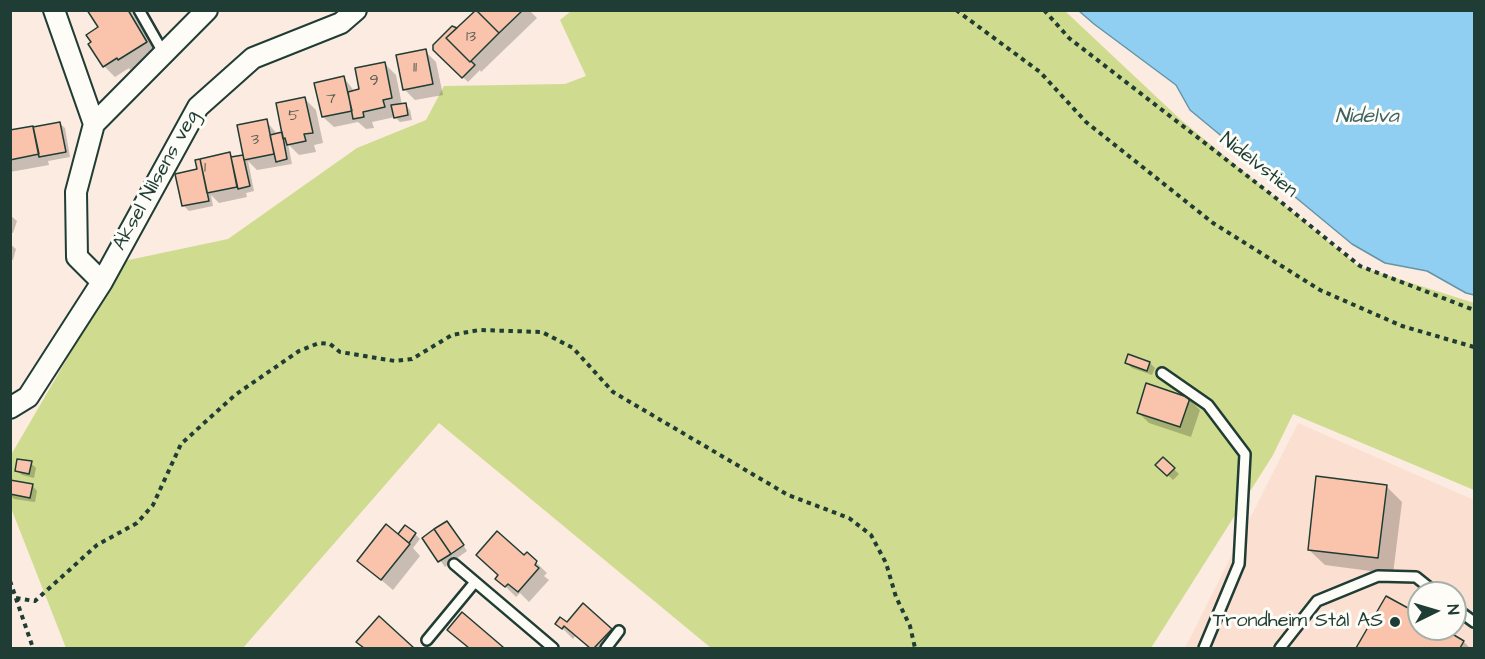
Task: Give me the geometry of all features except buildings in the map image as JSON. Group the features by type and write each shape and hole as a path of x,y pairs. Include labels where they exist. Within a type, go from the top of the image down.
{"street":[{"path":"54,10 94,124"},
{"path":"102,282 76,257 76,192 94,124 207,10"},
{"name":"Aksel Nilsens veg","path":"10,408 28,397 102,282 198,107 253,58 341,22 356,10"}],"lane":[{"path":"139,10 164,54"},
{"path":"1162,373 1208,405 1245,454 1239,564 1203,648"},
{"path":"454,564 553,648"},
{"path":"1280,648 1317,601 1378,576 1416,577 1421,581"},
{"path":"427,639 476,582"},
{"path":"606,648 619,631"}],"path":[{"path":"956,10 1040,72 1086,122 1213,223 1320,290 1402,326 1474,347"},
{"name":"Nidelvstien","path":"1044,10 1069,38 1281,202 1359,266 1474,310"},
{"path":"16,598 35,601 97,544 137,522 153,505 181,444 235,395 299,351 319,343 330,344 340,352 395,361 412,359 452,335 479,330 542,332 573,348 613,392 788,495 849,518 871,535 886,563 896,597 910,626 915,648"},
{"path":"10,581 33,648"}],"shaded area":[{"path":"1298,423 1474,500 1474,648 1185,648"}],"green space":[{"path":"571,11 1065,11 1181,120 1358,266 1474,303 1474,490 1293,414 1273,455 1151,648 711,648 439,423 243,648 66,648 11,508 11,455 124,261 228,239 357,148 426,120 444,86 565,84 586,76 560,20"}],"water":[{"name":"Nidelva","path":"1079,11 1474,11 1474,295 1466,293 1427,271 1385,263 1352,244 1190,110 1176,85"}],"place":[{"name":"Trondheim Stål AS","path":"1395,622"}]}
